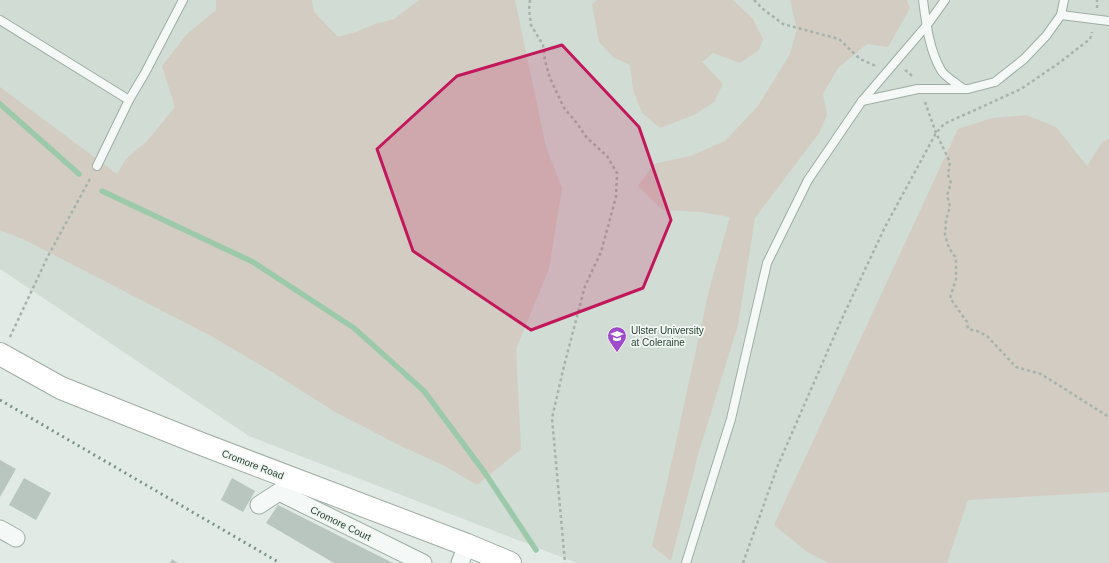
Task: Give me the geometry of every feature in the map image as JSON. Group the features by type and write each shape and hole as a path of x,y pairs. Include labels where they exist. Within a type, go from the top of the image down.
{"main road":[{"name":"Cromore Road","path":"1,355 61,388 199,443 463,554 510,563"}],"street":[{"name":"Cromore Court","path":"260,505 279,492 423,563"},
{"path":"0,529 16,538"}],"lane":[{"path":"97,166 129,100 145,73 183,0"},
{"path":"924,0 927,25 934,56 941,71 962,88 968,89"},
{"path":"686,563 731,420 767,263 808,180 862,101 927,25 945,0"},
{"path":"862,101 922,89 968,89 995,82 1024,59 1046,36 1061,15 1064,0"},
{"path":"1061,15 1109,21"},
{"path":"0,20 129,100"}],"path":[{"path":"530,0 531,25 543,45 545,62 550,78 564,108 587,138 607,156 617,173 616,197 601,252 585,286 552,418 565,563"},
{"path":"754,0 783,24 839,39 860,59 877,66 888,61 909,73 922,89 936,133 950,162 948,175 951,183 947,195 950,208 946,220 945,235 949,248 956,258 956,279 950,298 967,322 968,329 977,331 987,336 1016,367 1041,374 1109,417"},
{"path":"743,563 778,465 839,325 885,227 936,133 944,124 1021,89 1059,63 1090,39 1096,20"},
{"path":"1,355 48,256 97,166"}],"highlighted area":[{"path":"562,45 639,127 671,220 643,288 531,330 413,251 377,149 457,76"}],"shaded area":[{"name":"Ulster University at Coleraine","path":"0,0 1109,0 1109,563 577,563 249,436 0,269"},
{"path":"216,0 312,0 314,12 338,37 394,19 419,0 515,0 546,147 562,188 549,269 516,349 521,449 477,485 443,465 401,446 335,412 213,337 25,240 0,230 0,87 117,174 126,159 147,141 175,107 162,66 187,34 216,10"},
{"path":"597,0 733,0 753,19 763,39 759,50 740,63 713,53 702,62 723,84 714,102 694,115 660,128 642,113 633,90 630,65 613,57 599,42 592,4"},
{"path":"790,0 907,0 910,8 888,47 867,44 838,68 823,94 827,115 819,133 755,218 738,325 699,451 671,561 652,546 709,290 730,217 701,212 662,210 638,186 654,164 690,156 725,141 758,106 790,54 797,29"},
{"path":"1026,115 1056,127 1087,166 1103,141 1109,139 1109,492 968,500 947,563 828,563 806,551 774,525 958,129 992,118"}],"building":[{"path":"0,460 16,469 0,497"},
{"path":"24,478 51,493 36,520 9,505"},
{"path":"232,478 255,491 243,512 221,500"},
{"path":"278,505 393,563 334,563 266,523"},
{"path":"172,559 178,563 170,563"}],"waterway":[{"path":"0,104 79,174"},
{"path":"102,191 253,262 354,328 424,391 485,473 536,550"}],"railway":[{"path":"0,400 280,563"}],"place":[{"name":"Ulster University at Coleraine","path":"617,353"}]}
